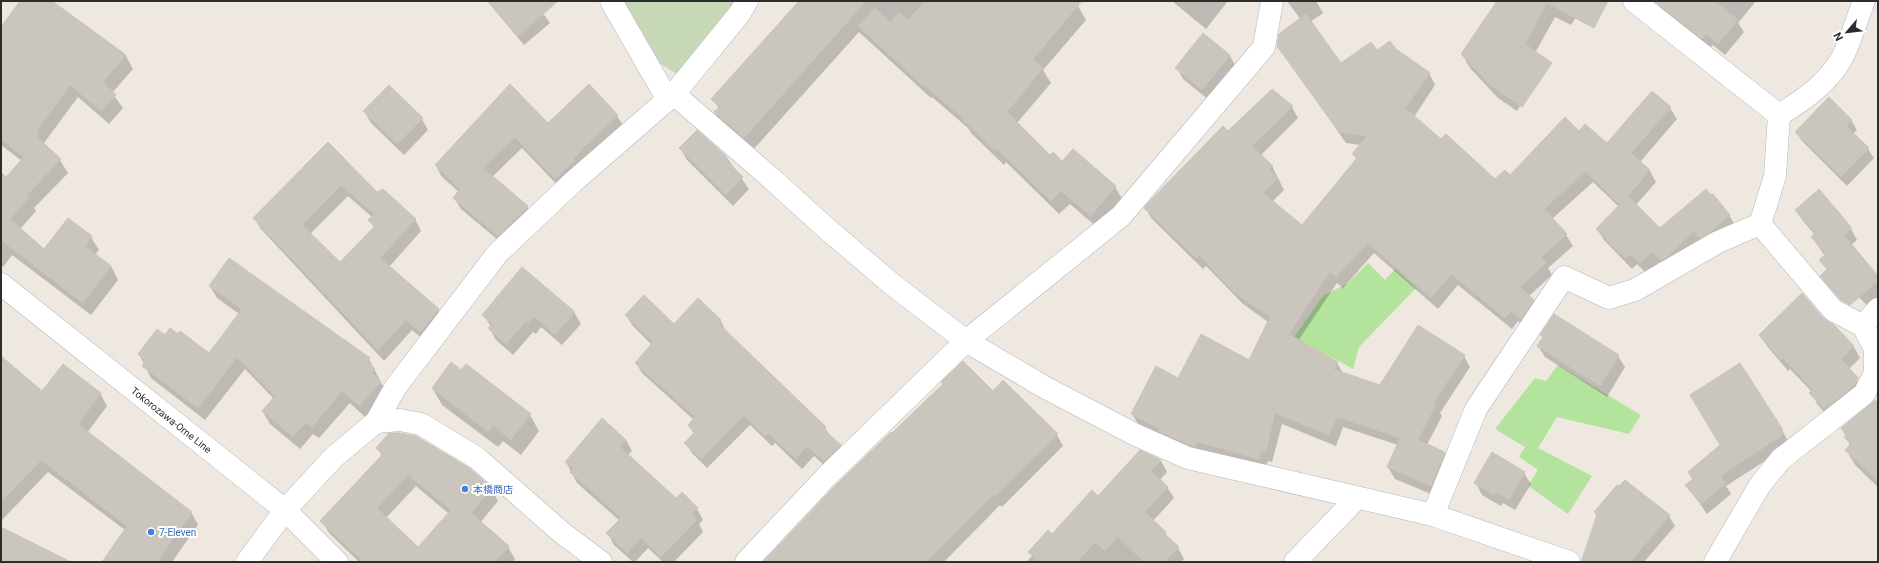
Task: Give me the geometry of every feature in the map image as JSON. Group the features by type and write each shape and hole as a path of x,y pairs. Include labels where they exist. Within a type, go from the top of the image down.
{"street":[{"path":"611,1 671,97 772,179 826,228 893,285 966,341 1046,388 1136,435 1188,458 1433,515 1569,562"},
{"path":"247,562 285,510 334,456 376,422 394,388 498,254 573,182 671,97 740,13 747,1"},
{"path":"746,562 827,476 966,341 1121,216 1264,47 1272,1"},
{"path":"1634,1 1779,115"},
{"path":"1779,115 1802,101 1824,82 1844,55 1864,1"},
{"path":"1433,515 1476,410 1564,277 1609,298 1635,290 1718,242 1760,224 1775,176 1779,115"},
{"path":"1715,562 1760,485 1781,459 1864,394 1876,373 1875,349 1863,326 1833,310 1760,224"},
{"name":"Tokorozawa-Ome Line","path":"1,284 285,510 337,562"},
{"path":"1863,326 1878,309"},
{"path":"376,422 400,420 421,424 471,455 561,532 602,562"},
{"path":"1295,562 1357,498"}],"green space":[{"path":"621,1 735,1 678,75 655,60"},
{"path":"1368,263 1385,280 1395,269 1416,288 1359,347 1353,369 1294,337 1323,296 1348,283"},
{"path":"1558,365 1641,415 1629,434 1557,417 1538,448 1592,476 1568,514 1528,486 1538,470 1519,457 1525,447 1495,429 1535,378 1546,381"}],"building":[{"path":"20,1 52,1 126,55 103,82 116,95 101,111 70,85 37,130 39,132 36,136 61,159 27,195 29,197 10,219 44,249 68,218 92,236 85,246 111,266 83,303 1,240 1,172 6,177 24,157 1,139 1,27"},
{"path":"488,1 558,1 518,36"},
{"path":"799,1 866,1 744,138 714,112 720,107 711,99"},
{"path":"925,1 1082,1 1033,59 1043,68 1007,112 1050,155 1053,152 1062,161 1073,149 1116,186 1091,216 1061,191 1051,201 997,149 995,151 963,120 964,119 923,84 922,85 858,26 875,8 890,22 899,12 908,20"},
{"path":"1497,1 1608,1 1594,28 1547,3 1525,44 1552,63 1522,107 1489,84 1461,54"},
{"path":"1654,1 1715,1 1738,20 1718,44 1706,34 1702,39"},
{"path":"1306,14 1341,63 1371,42 1377,50 1390,41 1396,49 1430,73 1405,108 1441,139 1446,134 1495,179 1505,170 1510,175 1565,117 1579,131 1585,124 1607,143 1652,91 1671,107 1631,153 1650,170 1620,205 1586,171 1544,209 1567,234 1541,257 1546,263 1520,287 1534,300 1521,319 1511,311 1505,318 1451,274 1431,298 1368,243 1336,277 1330,272 1289,334 1338,362 1333,369 1380,385 1418,325 1465,355 1433,403 1436,404 1418,440 1445,452 1431,486 1387,467 1400,438 1337,417 1329,435 1275,413 1266,451 1261,450 1259,459 1197,442 1195,447 1158,431 1159,429 1131,414 1156,366 1178,378 1201,334 1249,360 1270,317 1235,293 1199,255 1196,258 1144,208 1147,204 1223,126 1228,131 1272,89 1293,106 1252,146 1273,166 1269,170 1278,178 1263,193 1302,225 1357,158 1352,154 1367,136 1339,132 1277,46 1279,34"},
{"path":"1203,33 1230,55 1202,90 1175,68"},
{"path":"510,84 548,123 589,84 618,115 573,158 575,160 555,179 515,137 483,168 528,206 498,236 453,198 460,189 435,165"},
{"path":"389,85 423,118 397,144 363,111"},
{"path":"1829,97 1852,120 1846,126 1869,148 1841,177 1795,132"},
{"path":"697,130 727,157 725,159 743,177 726,195 679,148"},
{"path":"328,142 377,192 383,189 416,219 380,258 439,309 420,332 406,320 378,350 253,218","holes":["341,185 374,214 368,220 375,226 340,262 302,225"]},
{"path":"1706,189 1711,195 1713,194 1730,215 1709,233 1700,238 1694,231 1661,261 1652,252 1640,263 1630,254 1625,258 1596,229 1628,196 1660,228"},
{"path":"1819,189 1852,228 1844,235 1878,276 1878,281 1850,305 1841,300 1820,276 1827,269 1819,260 1826,254 1811,237 1815,233 1795,210"},
{"path":"229,258 370,358 367,361 375,369 372,373 381,382 359,406 342,391 312,427 306,422 293,437 262,411 275,396 237,357 198,408 142,366 146,361 138,354 157,329 165,335 170,328 178,334 180,331 209,353 242,309 209,286"},
{"path":"522,267 575,312 555,335 534,316 529,323 526,321 506,344 488,328 493,324 482,315"},
{"path":"1802,293 1823,318 1834,325 1854,346 1841,359 1858,378 1854,386 1824,409 1809,393 1813,390 1783,358 1781,360 1759,335"},
{"path":"644,295 674,324 698,298 721,320 718,323 826,427 824,430 841,445 824,461 807,446 796,459 768,433 765,436 744,415 701,459 684,443 694,433 688,425 695,417 635,363 653,342 625,315"},
{"path":"1554,314 1619,355 1600,386 1537,346 1543,337 1540,335"},
{"path":"1,356 42,391 63,364 101,393 78,424 192,512 157,562 102,562 127,526 41,460 1,502"},
{"path":"963,361 993,391 1003,380 1058,434 995,496 994,494 926,562 763,562 836,485 943,384 941,382"},
{"path":"451,362 461,370 466,364 531,414 511,440 493,425 488,432 432,388"},
{"path":"1740,363 1783,430 1781,431 1783,435 1720,476 1726,483 1701,504 1685,485 1693,479 1688,472 1720,445 1690,395"},
{"path":"1875,400 1878,402 1878,481 1845,450 1851,444 1844,437 1846,435 1841,428"},
{"path":"602,418 626,440 620,447 676,498 682,492 698,508 692,514 697,520 661,557 641,538 627,553 606,533 621,518 570,472 573,468 565,462"},
{"path":"389,433 416,436 468,467 492,488 471,513 509,546 495,562 364,562 320,521 383,454 376,448","holes":["408,475 451,510 418,547 377,508"]},
{"path":"1140,450 1161,460 1151,471 1168,487 1145,512 1179,547 1164,562 1144,562 1118,537 1105,551 1095,542 1077,562 1039,562 1028,552 1048,530 1052,534 1092,490 1098,496"},
{"path":"1492,452 1525,472 1509,500 1496,492 1494,495 1474,483"},
{"path":"1625,480 1670,515 1630,562 1581,562 1597,515 1594,512 1617,485 1619,486"},
{"path":"1,527 71,562 1,562"}],"place":[{"name":"本橋商店","path":"465,489"},
{"name":"7-Eleven","path":"151,532"}]}
